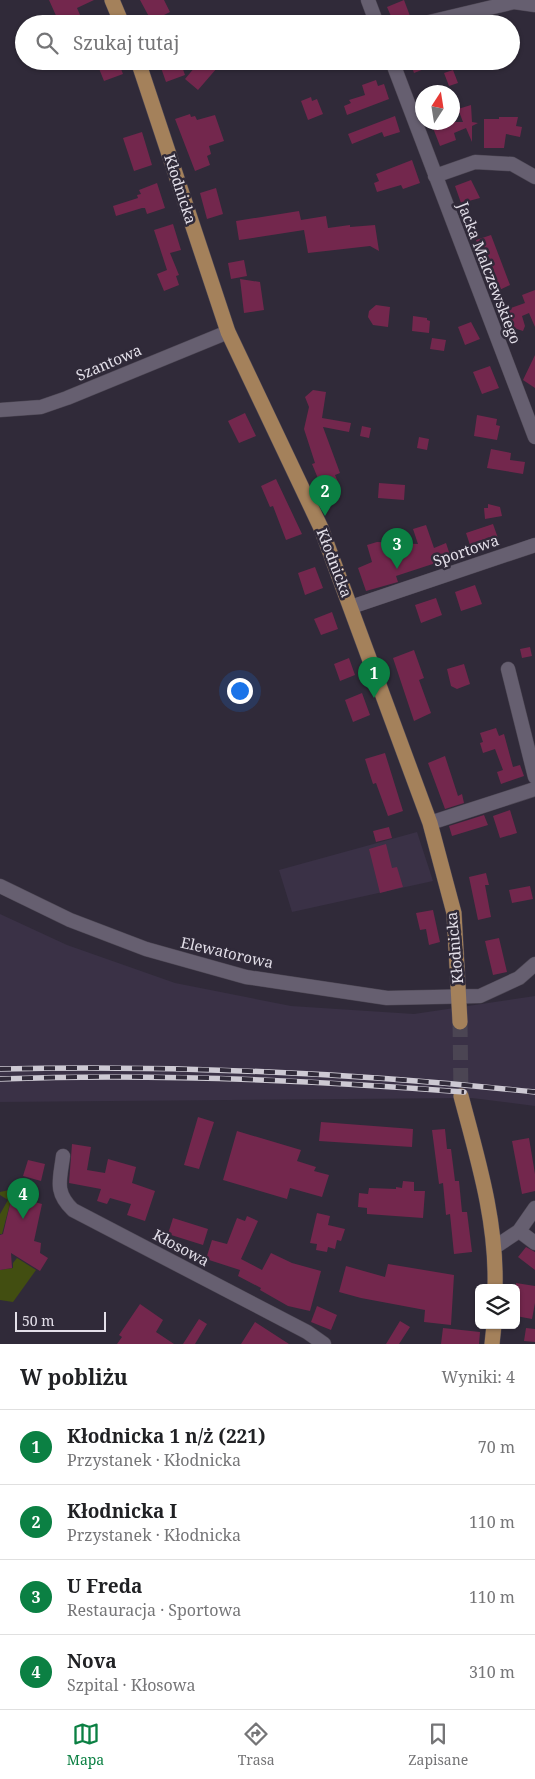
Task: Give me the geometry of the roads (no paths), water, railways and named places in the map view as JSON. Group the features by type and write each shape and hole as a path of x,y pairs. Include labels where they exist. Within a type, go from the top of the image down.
{"main road":[{"path":"112,0 118,15"},
{"name":"Kłodnicka","path":"141,70 228,332 321,528 430,823 454,913 460,1022"},
{"path":"461,1096 485,1183 495,1247 495,1284"},
{"path":"492,1344 494,1329"}],"street":[{"path":"368,0 374,15"},
{"path":"459,15 514,2 535,5"},
{"name":"Jacka Malczewskiego","path":"395,70 535,437"},
{"path":"435,176 475,162 512,164 535,177"},
{"name":"Szantowa","path":"0,410 41,407 228,332"},
{"name":"Sportowa","path":"351,607 535,545"},
{"path":"508,669 535,777"},
{"path":"430,823 535,789"},
{"name":"Elewatorowa","path":"0,886 70,920 146,950 246,977 387,998 480,996 519,978 535,964"},
{"name":"Kłosowa","path":"63,1156 59,1190 73,1210 306,1332 324,1344"},
{"path":"495,1247 519,1231 535,1208"},
{"path":"519,1231 535,1243"}],"tunnel":[{"path":"460,1022 461,1096"}],"railway":[{"path":"0,1069 134,1068 268,1072 335,1075 535,1092"},
{"path":"0,1079 174,1077 290,1081 464,1092"}],"place":[{"name":"Kłodnicka I","path":"325,516"},
{"name":"U Freda","path":"397,569"},
{"name":"Kłodnicka 1 n/ż (221)","path":"374,698"},
{"name":"Nova","path":"23,1219"}]}
